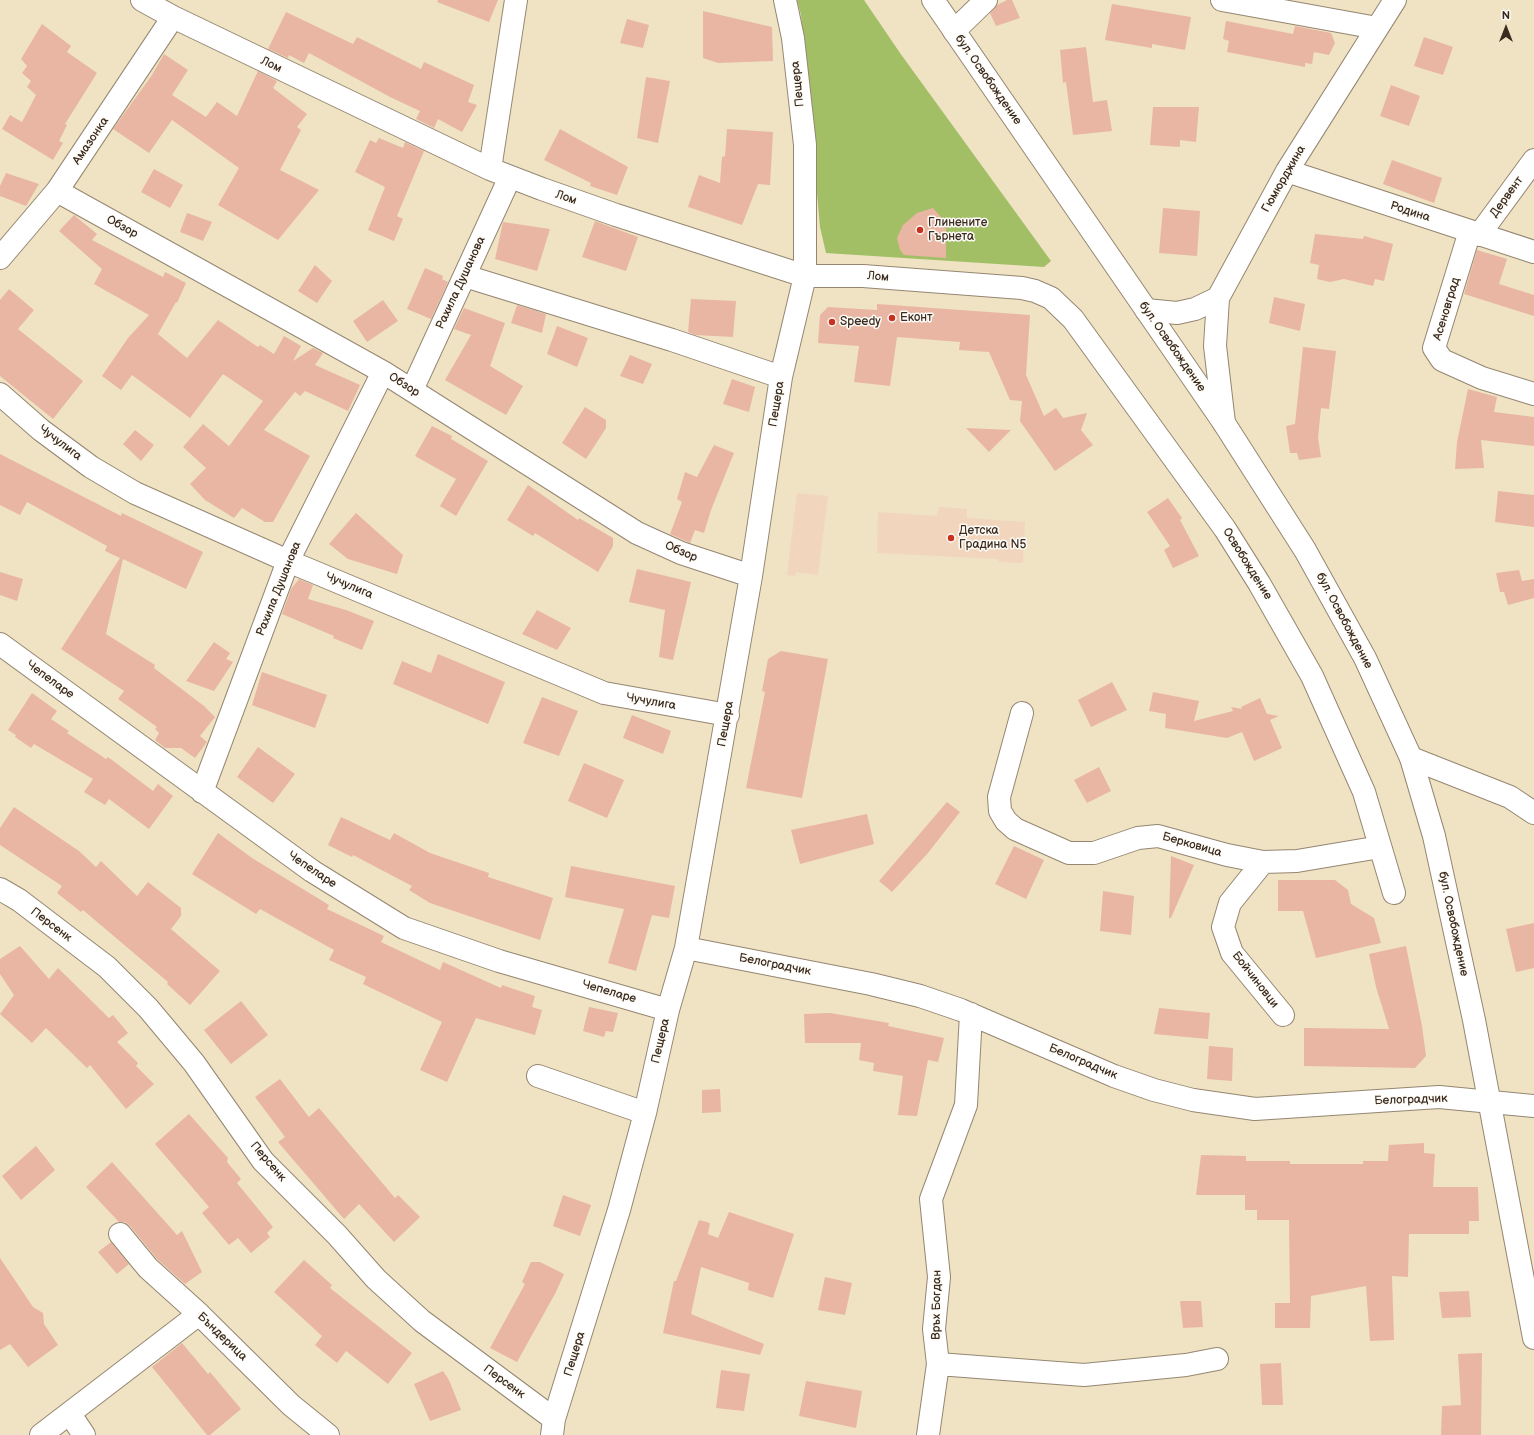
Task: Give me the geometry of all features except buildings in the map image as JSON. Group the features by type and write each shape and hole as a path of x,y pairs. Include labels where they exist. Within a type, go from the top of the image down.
{"street":[{"name":"Лом","path":"142,0 173,17 490,169 616,215 805,276 863,276 1022,288"},
{"path":"490,169 516,0"},
{"name":"Пещера","path":"553,1427 619,1210 645,1113 668,1010 686,948 728,715 781,377 805,276 805,145 794,38 785,0"},
{"name":"бул. Освобождение","path":"933,0 1224,423 1305,550 1365,658 1411,758 1434,836 1478,1043 1534,1338"},
{"path":"954,31 986,0"},
{"path":"1222,0 1377,28"},
{"name":"Гюмюрджина","path":"1218,298 1287,171 1395,0"},
{"name":"Амазонка","path":"0,258 57,192 173,17"},
{"name":"Дервент","path":"1475,233 1534,160"},
{"name":"Родина","path":"1287,171 1534,252"},
{"name":"Рахила Душанова","path":"412,390 510,177"},
{"name":"Обзор","path":"57,192 383,372 637,532 694,558 751,576"},
{"name":"Асеновград","path":"1475,233 1434,348 1442,360 1482,378 1534,394"},
{"path":"465,276 665,338 781,377"},
{"name":"Освобождение","path":"1022,288 1035,291 1051,298 1073,319 1225,529 1260,583 1312,676 1364,792 1394,893"},
{"path":"1146,310 1177,313 1195,310 1218,298"},
{"path":"1218,298 1215,346 1224,423"},
{"name":"Рахила Душанова","path":"202,792 288,561 383,372"},
{"name":"Чучулига","path":"0,394 41,430 91,467 135,493 288,561 604,693 728,715"},
{"name":"Чепеларе","path":"0,644 312,872 404,928 499,961 668,1010"},
{"name":"Берковица","path":"1022,713 999,797 1000,811 1006,821 1015,829 1069,853 1094,853 1138,838 1158,836 1227,855 1263,862 1297,861 1380,847"},
{"path":"1411,758 1510,797 1534,813"},
{"name":"Бойчиновци","path":"1263,862 1230,903 1223,927 1232,953 1283,1015"},
{"name":"Персенк","path":"0,889 19,900 107,967 148,1008 194,1063 263,1161 337,1235 376,1279 422,1321 553,1427"},
{"name":"Белоградчик","path":"686,948 871,984 920,996 971,1014 1121,1078 1154,1090 1223,1105 1255,1109 1439,1098 1534,1106"},
{"name":"Връх Богдан","path":"928,1435 938,1364 934,1329 939,1277 931,1199 966,1105 971,1014"},
{"path":"538,1076 645,1113"},
{"name":"Бъндерица","path":"120,1234 148,1268 199,1314 291,1405 328,1435"},
{"path":"41,1435 199,1314"},
{"path":"938,1364 1084,1375 1186,1365 1217,1359"},
{"path":"70,1414 84,1435"}],"shaded area":[{"path":"797,493 828,496 818,575 796,572 795,576 787,575"},
{"name":"Детска Градина N5","path":"939,507 967,509 967,518 1025,522 1023,563 999,562 998,559 877,553 878,512 937,516"}],"green space":[{"path":"797,0 864,0 900,53 1051,261 1044,267 826,253 820,227 801,15"}],"place":[{"name":"Глинените Гърнета","path":"920,230"},
{"name":"Еконт","path":"892,318"},
{"name":"Speedy","path":"832,322"},
{"name":"Детска Градина N5","path":"951,538"}]}
